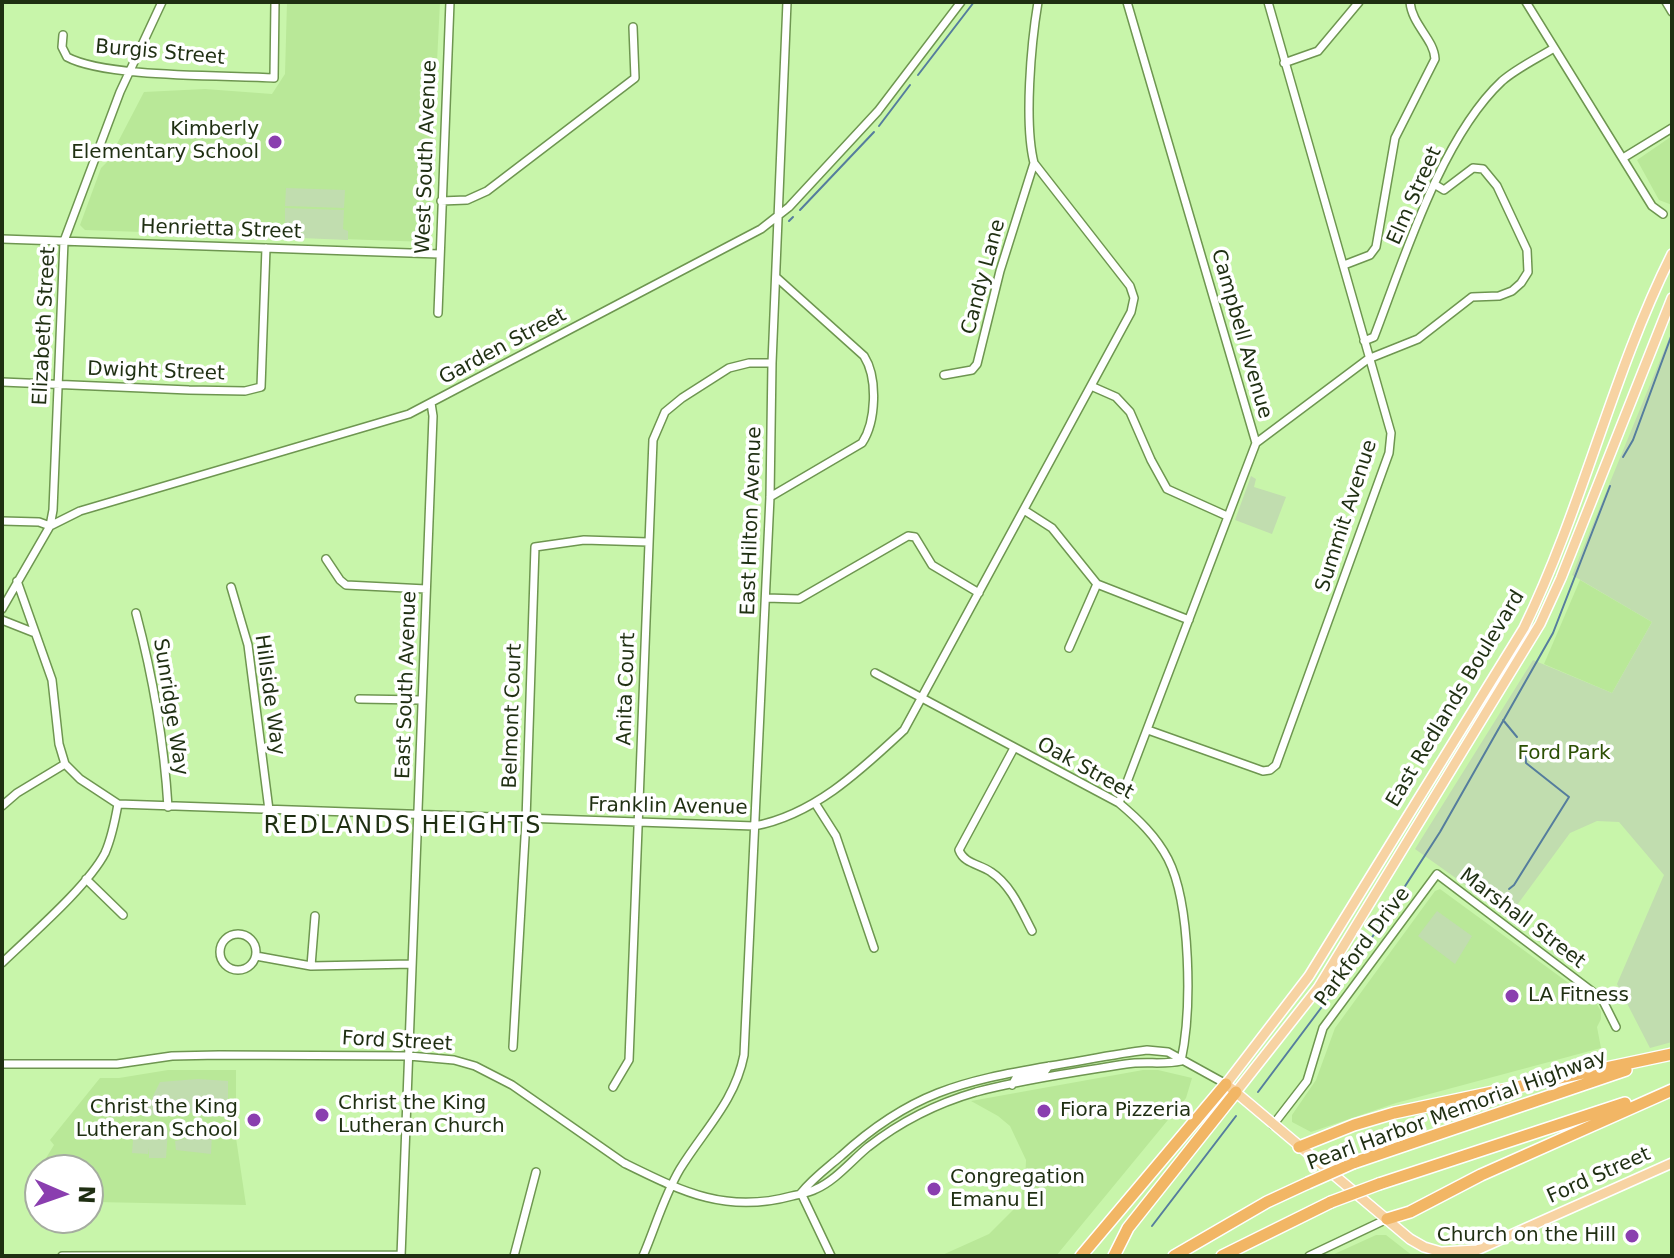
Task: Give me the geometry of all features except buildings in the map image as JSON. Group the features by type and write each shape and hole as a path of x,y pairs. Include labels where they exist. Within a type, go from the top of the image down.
{"highway":[{"path":"1299,1147 1394,1113 1672,1054"},
{"name":"Pearl Harbor Memorial Highway","path":"1174,1256 1267,1202 1353,1163 1672,1054"},
{"path":"1081,1256 1231,1088"},
{"path":"1114,1256 1128,1228 1231,1088"},
{"path":"1387,1219 1410,1212 1481,1175 1672,1089"},
{"name":"Pearl Harbor Memorial Highway","path":"1222,1256 1331,1202 1379,1184 1672,1089"}],"main road":[{"name":"East Redlands Boulevard","path":"1231,1088 1309,976 1524,628 1547,581 1627,362 1672,254"},
{"name":"East Redlands Boulevard","path":"1231,1088 1318,988 1540,624 1672,298"},
{"name":"Ford Street","path":"1231,1088 1424,1247 1458,1253 1477,1250 1672,1163"}],"street":[{"name":"Elizabeth Street","path":"50,526 64,241 130,71 162,2"},
{"name":"Burgis Street","path":"63,35 64,54 71,59 130,71 274,78 275,2"},
{"name":"West South Avenue","path":"438,313 450,2"},
{"name":"East Hilton Avenue","path":"643,1256 673,1184 729,1100 741,1072 744,1055 766,598 787,2"},
{"name":"Garden Street","path":"50,526 80,511 397,419 761,229 778,217 878,111 961,2"},
{"path":"1034,163 1029,143 1029,121 1038,2"},
{"name":"Campbell Avenue","path":"1119,803 1256,443 1127,2"},
{"name":"Summit Avenue","path":"1148,730 1263,771 1276,765 1389,453 1391,433 1268,2"},
{"path":"1284,63 1318,51 1359,2"},
{"path":"1344,265 1370,255 1376,247 1395,138 1435,59 1434,50 1412,16 1410,2"},
{"path":"1526,2 1652,206 1663,214"},
{"path":"1666,2 1672,12"},
{"path":"441,201 467,200 487,191 635,78 633,27"},
{"name":"Elm Street","path":"1364,341 1374,337 1434,184 1473,117 1503,81 1554,48"},
{"path":"1623,158 1672,128"},
{"name":"Candy Lane","path":"944,375 976,367 1000,271 1034,163"},
{"name":"Franklin Avenue","path":"65,764 86,784 118,804 168,807 754,826 781,821 815,803 867,764 904,730 1131,312 1134,298 1130,286 1034,163"},
{"path":"1256,443 1368,359 1418,339 1472,297 1499,296 1512,291 1528,272 1527,250 1497,186 1483,169 1473,168 1444,190 1434,184"},
{"name":"Henrietta Street","path":"2,239 439,254"},
{"name":"Dwight Street","path":"2,382 189,390 245,391 261,387 266,248"},
{"path":"770,497 862,443 871,424 871,372 864,356 776,277"},
{"name":"Anita Court","path":"613,1087 625,1072 629,1060 653,440 665,412 674,403 729,368 749,363 772,363"},
{"path":"1091,386 1116,397 1130,412 1167,489 1227,516"},
{"name":"East South Avenue","path":"401,1256 433,416 431,403"},
{"path":"1024,510 1052,528 1097,584 1189,620"},
{"path":"2,521 39,522 50,526 2,609"},
{"path":"766,598 799,599 908,536 919,541 932,565 979,593"},
{"name":"Belmont Court","path":"513,1047 526,820 535,547 584,540 648,542"},
{"path":"326,559 346,585 426,589"},
{"path":"2,806 65,764 59,744 52,680 17,581"},
{"path":"1069,648 1097,584"},
{"name":"Hillside Way","path":"231,587 248,645 269,810"},
{"name":"Sunridge Way","path":"136,613 154,688 168,807"},
{"path":"2,620 35,633"},
{"name":"Oak Street","path":"875,673 1119,803 1146,826 1168,859 1182,906 1187,1010 1181,1061"},
{"path":"359,699 421,700"},
{"path":"1014,748 959,850 966,860 991,871 1008,887 1032,931"},
{"path":"815,803 836,836 874,948"},
{"path":"2,963 86,879 104,855 118,804"},
{"name":"Marshall Street","path":"1437,874 1602,999 1616,1027"},
{"name":"Parkford Drive","path":"1273,1125 1307,1081 1323,1028 1437,874"},
{"path":"86,879 123,915"},
{"path":"311,966 315,916"},
{"path":"241,934 251,940 256,956 245,969 232,970 222,962 220,948 226,939 241,934"},
{"path":"256,956 311,966 412,964"},
{"name":"Ford Street","path":"801,1193 865,1134 942,1089 974,1080 1147,1050 1168,1052 1231,1088"},
{"name":"Ford Street","path":"2,1064 117,1064 203,1055 409,1056 454,1060 496,1075 624,1163 707,1199 732,1203 773,1201 815,1190 910,1119 948,1101 1012,1085 1128,1064 1152,1061 1171,1064 1181,1061"},
{"path":"1012,1085 1016,1078 1043,1074 1049,1066"},
{"path":"514,1256 536,1172"},
{"path":"801,1193 831,1256"},
{"path":"1309,1256 1387,1219"},
{"path":"62,1256 401,1256"}],"shaded area":[{"name":"Kimberly Elementary School","path":"287,2 440,2 428,242 85,230 80,225 101,168 108,161 144,92 205,89 272,94 285,74"},
{"path":"1672,136 1672,205 1659,200 1637,160"},
{"path":"1580,580 1652,622 1612,693 1544,664"},
{"path":"1440,889 1596,1003 1601,1011 1597,1027 1601,1048 1396,1103 1311,1132 1292,1122 1292,1115 1316,1080 1335,1028 1435,891"},
{"path":"168,1070 236,1070 236,1138 246,1205 104,1202 104,1154 48,1154 54,1145 50,1140 100,1078"},
{"path":"1143,1070 1158,1070 1192,1078 1186,1098 1056,1256 940,1256 989,1234 1016,1207 1025,1183 1026,1160 1010,1126 971,1101"},
{"path":"1376,1235 1386,1235 1413,1256 1330,1256"}],"green space":[{"path":"286,188 345,190 344,208 285,206"},
{"path":"285,208 344,210 343,229 348,231 348,240 278,237 278,227 285,227"},
{"name":"Ford Park","path":"1672,331 1672,1042 1650,1048 1617,984 1664,875 1619,822 1597,821 1570,833 1509,916 1415,849 1533,660 1612,693 1652,622 1572,575"},
{"path":"1251,476 1256,479 1254,487 1286,497 1272,534 1235,520"},
{"path":"1437,911 1472,936 1455,964 1418,936"},
{"path":"198,1079 228,1081 228,1110 143,1116 160,1082"},
{"path":"134,1126 168,1130 166,1158 149,1158 149,1148 148,1154 132,1153"},
{"path":"212,1133 211,1154 176,1150 175,1141"}],"waterway":[{"path":"918,75 974,2"},
{"path":"879,126 910,85"},
{"path":"800,210 874,132"},
{"path":"789,221 793,217"},
{"path":"1623,457 1633,440 1672,334"},
{"path":"1258,1092 1360,956 1440,832 1553,633 1610,486"},
{"path":"1503,720 1517,737"},
{"path":"1509,889 1569,797 1526,763 1525,747"},
{"path":"1152,1226 1236,1116"}],"place":[{"name":"Kimberly Elementary School","path":"275,142"},
{"name":"LA Fitness","path":"1512,996"},
{"name":"Fiora Pizzeria","path":"1044,1111"},
{"name":"Christ the King Lutheran Church","path":"322,1115"},
{"name":"Christ the King Lutheran School","path":"254,1120"},
{"name":"Congregation Emanu El","path":"934,1189"},
{"name":"Church on the Hill","path":"1632,1236"}],"district":[{"name":"REDLANDS HEIGHTS","path":"403,827"}]}
